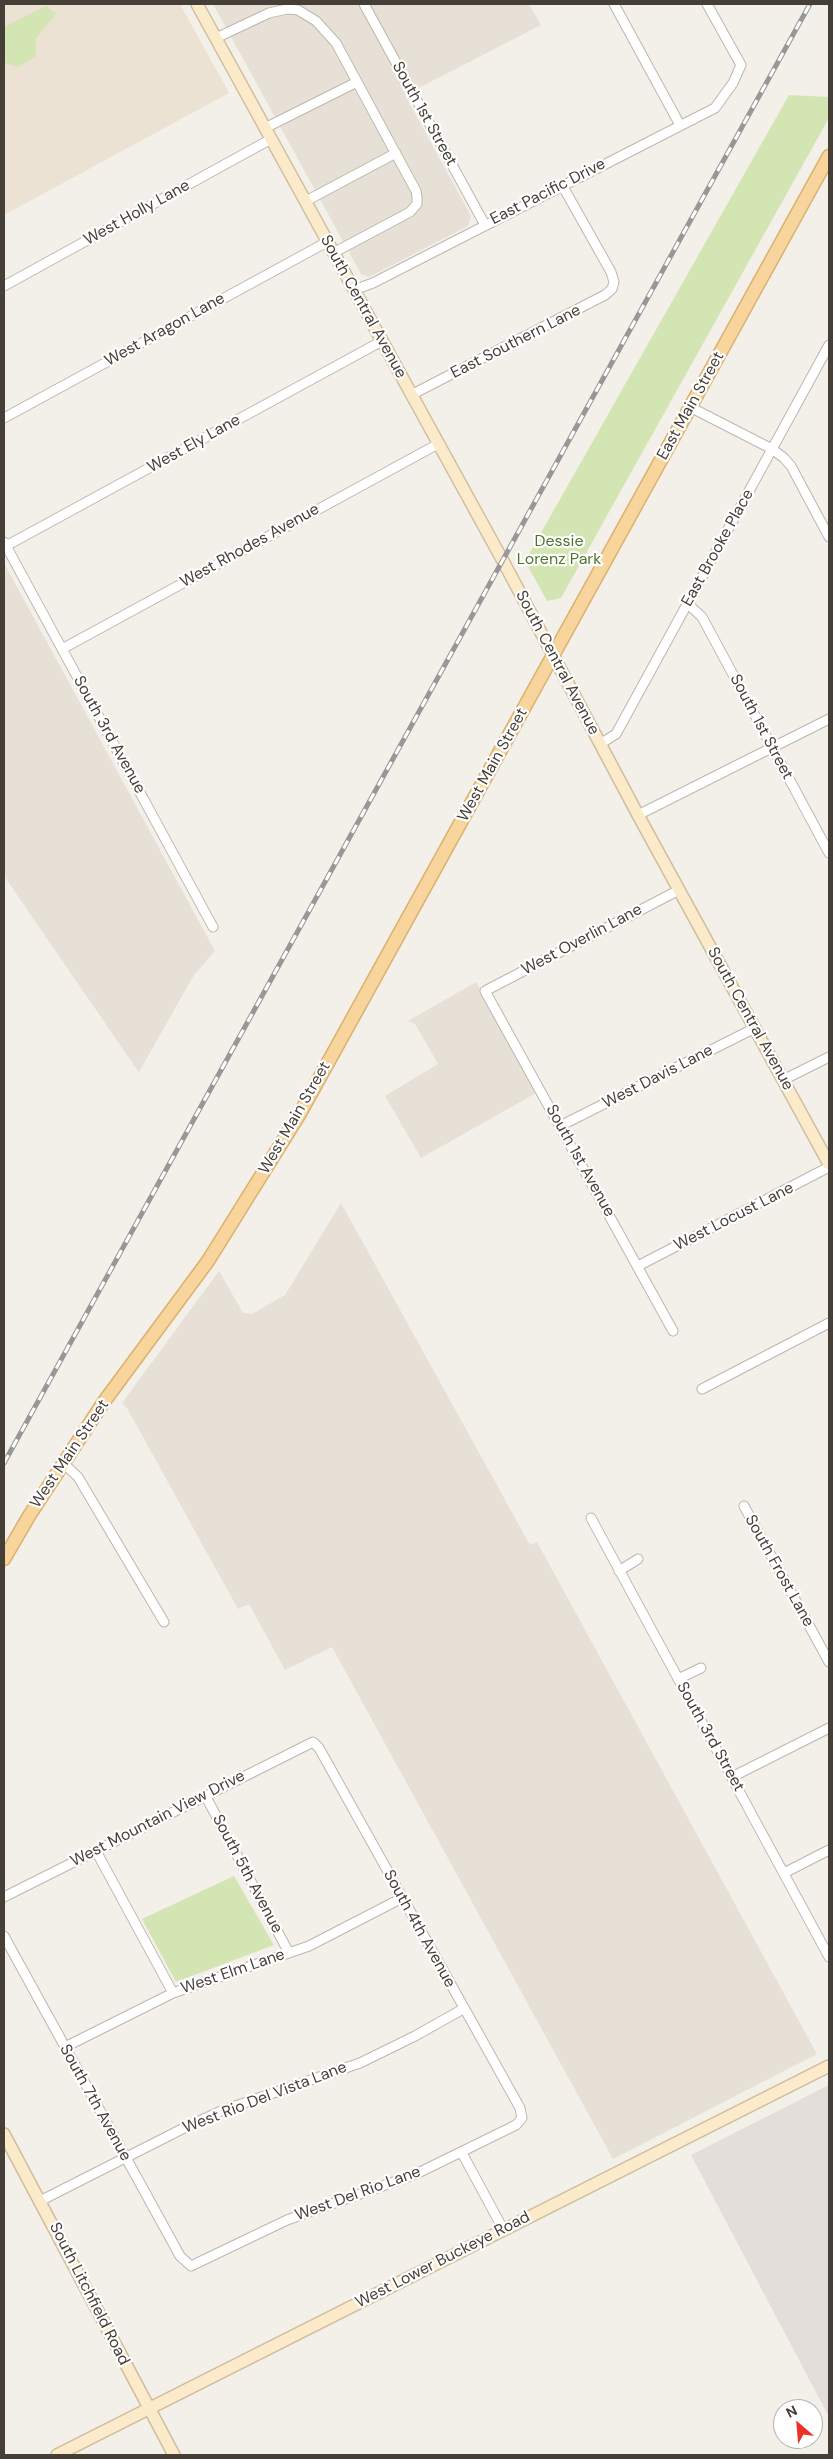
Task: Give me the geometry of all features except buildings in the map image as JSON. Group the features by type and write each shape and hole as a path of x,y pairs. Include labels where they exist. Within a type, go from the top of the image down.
{"main road":[{"name":"East Main Street","path":"553,656 829,156"},
{"name":"West Main Street","path":"4,1560 63,1463 103,1403 208,1261 255,1187 308,1098 553,656"}],"street":[{"name":"South Central Avenue","path":"197,4 306,201 829,1166"},
{"name":"South 1st Street","path":"364,4 485,225"},
{"path":"614,4 680,125"},
{"name":"East Pacific Drive","path":"354,290 714,108 733,83 740,65 707,4"},
{"path":"216,38 270,13 287,9 298,10 316,20 332,36 396,153 416,191 417,204 414,208 333,253"},
{"path":"265,128 357,82"},
{"name":"West Holly Lane","path":"4,286 271,139"},
{"path":"306,201 396,153"},
{"name":"East Southern Lane","path":"411,395 605,295 612,289 614,282 562,185"},
{"name":"West Aragon Lane","path":"4,418 327,242"},
{"name":"West Ely Lane","path":"5,544 382,341"},
{"name":"East Brooke Place","path":"600,744 616,734 829,345"},
{"path":"690,407 772,450 791,466 829,537"},
{"name":"West Rhodes Avenue","path":"62,649 438,444"},
{"name":"South 3rd Avenue","path":"5,544 214,927"},
{"name":"South 1st Street","path":"688,604 702,617 829,854"},
{"path":"638,815 829,719"},
{"name":"West Overlin Lane","path":"485,991 679,890"},
{"name":"South 1st Avenue","path":"485,991 673,1331"},
{"name":"West Davis Lane","path":"560,1126 755,1028"},
{"path":"783,1080 829,1058"},
{"name":"West Locust Lane","path":"638,1266 829,1166"},
{"path":"702,1389 829,1323"},
{"path":"63,1463 78,1477 164,1622"},
{"name":"South Frost Lane","path":"744,1506 829,1662"},
{"name":"South 3rd Street","path":"591,1518 829,1957"},
{"path":"619,1571 638,1560"},
{"path":"678,1679 701,1668"},
{"path":"732,1777 829,1728"},
{"name":"West Mountain View Drive","path":"4,1897 313,1742"},
{"name":"South 4th Avenue","path":"313,1742 320,1748 463,2009 520,2108 522,2118"},
{"name":"South 5th Avenue","path":"205,1795 289,1953"},
{"path":"784,1873 829,1850"},
{"path":"96,1851 173,1993"},
{"name":"West Elm Lane","path":"65,2047 173,1993 308,1946 402,1898"},
{"name":"South 7th Avenue","path":"4,1936 180,2256 191,2266"},
{"name":"West Rio Del Vista Lane","path":"40,2201 221,2111 360,2063 463,2009"},
{"name":"West Lower Buckeye Road","path":"57,2455 503,2229 620,2173 829,2066"},
{"name":"West Del Rio Lane","path":"191,2266 287,2220 416,2174 516,2125 522,2118"},
{"name":"South Litchfield Road","path":"4,2134 174,2455"},
{"path":"462,2153 503,2229"}],"shaded area":[{"path":"4,4 180,4 229,93 4,215"},
{"path":"213,4 529,4 541,25 405,95 471,216 468,226 369,277 361,274"},
{"path":"4,563 215,951 194,975 139,1072 140,1074 4,876"},
{"path":"476,982 536,1093 421,1158 385,1096 438,1064 415,1024 408,1021"},
{"path":"341,1203 530,1545 537,1542 817,2054 613,2159 332,1647 285,1670 249,1604 238,1609 127,1408 122,1403 219,1271 243,1313 252,1314 285,1295"},
{"path":"829,2085 829,2417 823,2406 823,2399 820,2399 691,2155"}],"green space":[{"path":"46,6 56,14 36,38 36,57 18,67 4,63 4,27"},
{"name":"Dessie Lorenz Park","path":"789,95 829,97 829,118 561,598 547,601 525,561"},
{"path":"234,1876 274,1945 176,1982 142,1919"}],"railway":[{"path":"4,1463 810,4"}]}
